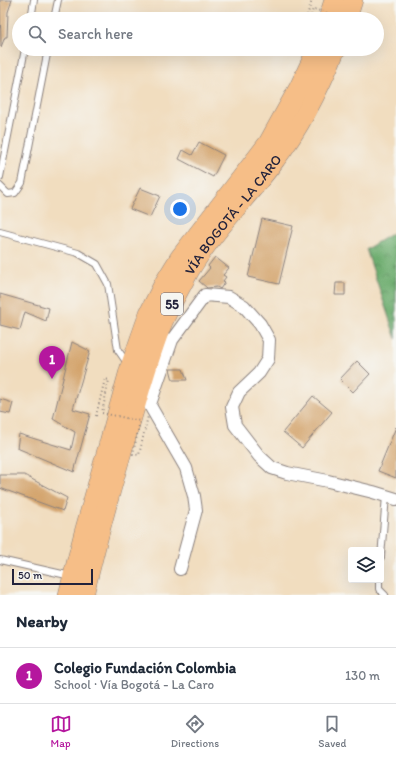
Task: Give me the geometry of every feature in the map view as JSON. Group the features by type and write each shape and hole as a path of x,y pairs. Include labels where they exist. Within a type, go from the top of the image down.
{"main road":[{"path":"330,12 334,0"},
{"path":"350,12 353,0"},
{"name":"VÍA BOGOTÁ - LA CARO","path":"70,586 82,536 130,367 149,314 164,283 196,235 268,143 299,87 314,56"},
{"name":"VÍA BOGOTÁ - LA CARO","path":"84,595 105,513 146,403 161,329 179,290 208,244 276,160 291,138 325,77 333,56"}],"street":[{"path":"180,569 196,510 194,496 186,468 146,403 172,340 205,295 229,297 244,306 252,314 270,340 268,358 259,373 239,392 232,407 235,425 259,456 272,468 287,473 328,481 391,497"}],"lane":[{"path":"32,12 34,0"},
{"path":"55,12 58,0"},
{"path":"0,177 24,56"},
{"path":"0,186 8,194 16,193 22,183 47,56"},
{"path":"0,232 78,253 97,264 108,284 118,350 130,367"},
{"path":"383,547 391,497"},
{"path":"0,560 70,586"},
{"path":"379,583 379,589 385,595"}],"path":[{"path":"308,12 312,0"},
{"path":"312,12 313,9 324,12"},
{"path":"96,416 105,379 109,380 102,413 140,421 133,454 139,455 146,403"}],"green space":[{"path":"396,231 396,339 366,249"}],"building":[{"path":"0,0 12,0 8,12 7,37 5,37 1,47"},
{"path":"199,142 224,155 213,177 179,159 183,150 192,155"},
{"path":"140,188 160,196 150,217 130,209"},
{"path":"262,219 293,226 279,284 248,277"},
{"path":"215,257 229,268 223,275 226,277 223,281 225,282 220,289 217,287 207,288 199,281 210,268 208,266"},
{"path":"336,283 345,283 345,295 335,295"},
{"path":"0,294 49,308 46,321 25,312 20,330 0,325"},
{"path":"72,342 90,351 73,409 90,414 74,472 17,448 19,434 71,450 75,432 53,419"},
{"path":"357,361 370,374 353,392 340,379"},
{"path":"170,369 183,369 187,380 173,380"},
{"path":"313,396 332,412 302,448 283,432"},
{"path":"0,399 13,403 10,414 0,412"},
{"path":"396,427 396,478 378,471"},
{"path":"0,475 24,475 67,498 63,511 0,488"}],"place":[{"name":"Colegio Fundación Colombia","path":"52,379"}]}
